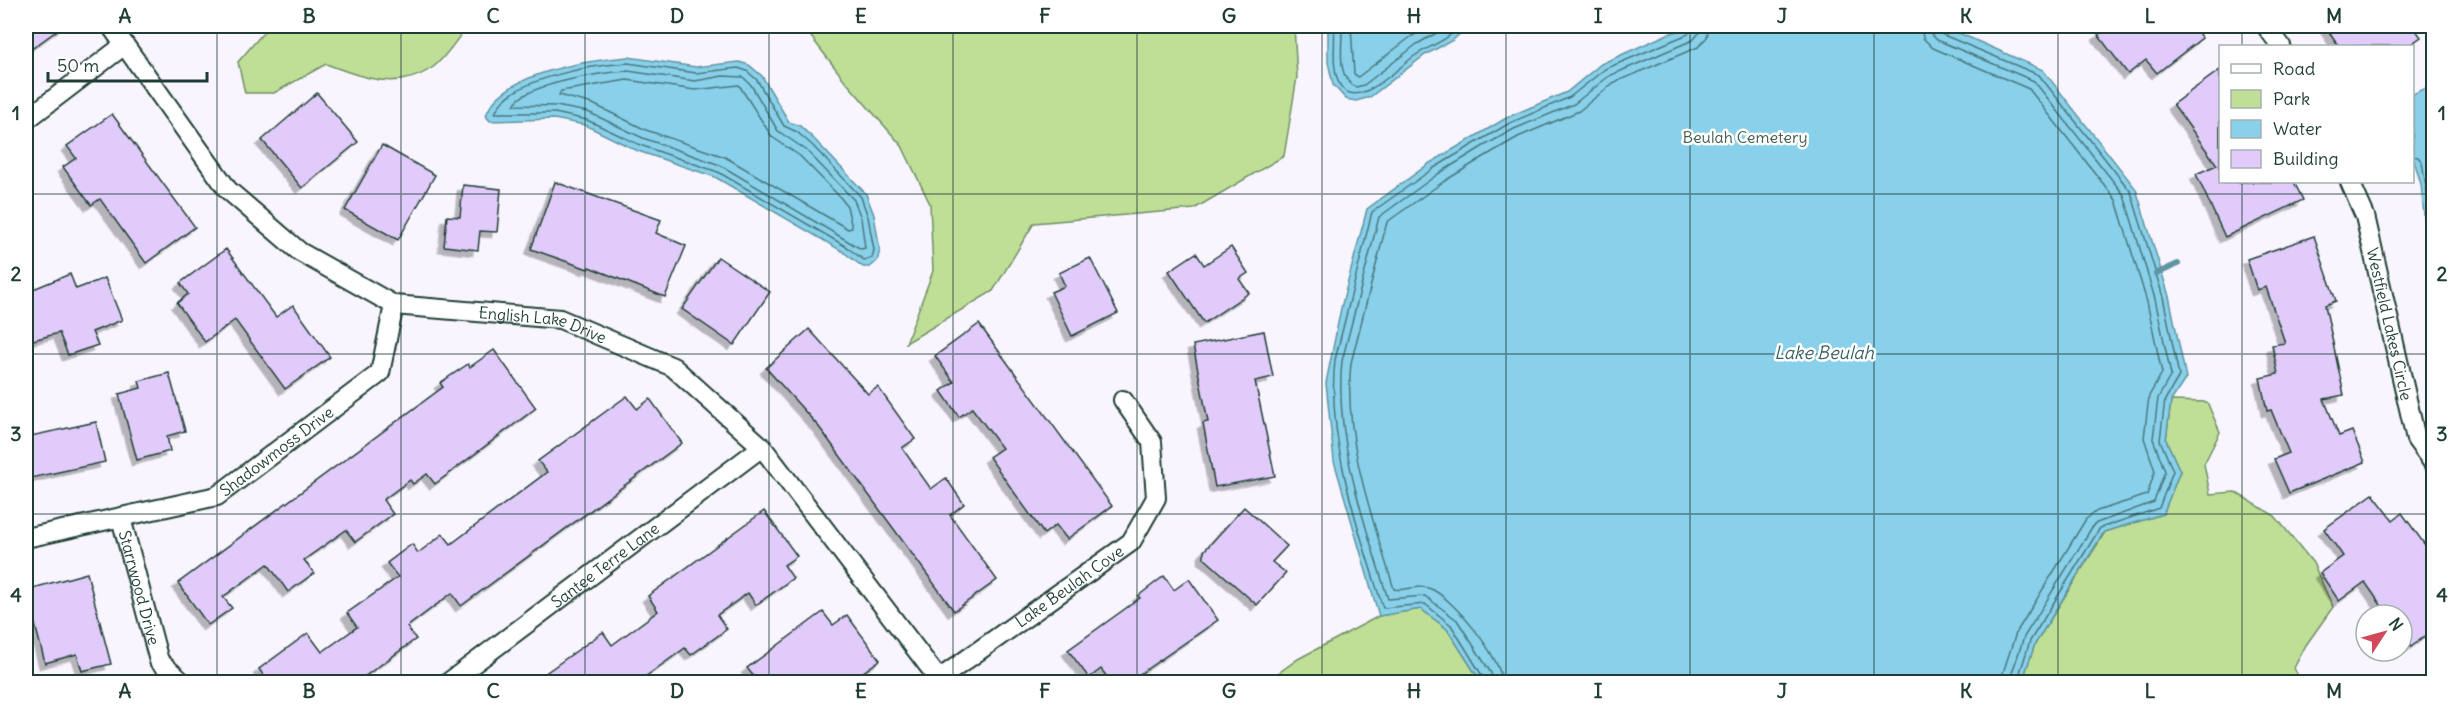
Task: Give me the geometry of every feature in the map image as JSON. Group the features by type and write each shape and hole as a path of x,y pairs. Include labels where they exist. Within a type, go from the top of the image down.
{"street":[{"name":"English Lake Drive","path":"111,26 123,46 228,190 300,252 394,305 560,319 673,367 762,447 938,681"},
{"path":"2266,26 2281,45"},
{"path":"26,120 123,46"},
{"name":"Westfield Lakes Circle","path":"2350,183 2365,216 2416,439 2433,464"},
{"name":"Shadowmoss Drive","path":"26,538 217,496 380,373 394,305"},
{"name":"Lake Beulah Cove","path":"938,681 1131,542 1156,498 1152,442 1123,400"},
{"name":"Santee Terre Lane","path":"449,682 762,447"},
{"name":"Starrwood Drive","path":"121,518 159,661 182,682"}],"green space":[{"path":"269,26 468,26 437,64 419,75 392,81 379,80 326,64 274,93 245,93 238,62"},
{"path":"797,26 1294,26 1297,77 1284,156 1194,209 1034,223 993,291 906,343 933,271 930,204 902,146 846,82 805,29"},
{"path":"2171,401 2207,402 2220,432 2204,464 2210,494 2235,492 2275,516 2313,563 2333,607 2306,645 2294,668 2301,682 2022,682 2035,644 2105,532 2163,514 2180,471 2166,440"},
{"path":"1421,609 1447,629 1481,682 1266,682 1298,659 1379,616"}],"water":[{"path":"1328,26 1464,26 1462,32 1453,40 1425,55 1370,97 1356,101 1346,99 1333,85 1328,62"},
{"name":"Lake Beulah","path":"1695,26 1925,26 1950,29 2043,70 2136,189 2169,296 2186,378 2171,401 2166,440 2180,471 2163,514 2104,532 2035,644 2022,682 1481,682 1447,629 1421,609 1379,616 1334,461 1326,383 1341,308 1367,209 1430,163 1508,117 1567,92 1601,64 1668,34"},
{"path":"628,57 696,67 739,62 749,65 762,76 789,122 800,126 866,194 874,215 880,251 877,261 870,267 863,267 842,251 715,177 638,151 585,125 554,119 490,121 486,116 494,101 508,89 527,79 592,61"},
{"path":"2434,85 2433,265 2425,226 2421,184 2414,160 2414,94"}],"building":[{"path":"26,26 63,26 26,53"},
{"path":"2110,26 2193,26 2202,38 2157,73 2146,60 2128,74 2098,35"},
{"path":"2325,26 2413,26 2421,37 2409,45 2338,45"},
{"path":"2219,71 2219,183 2294,183 2303,200 2225,237 2196,174 2217,165 2173,104"},
{"path":"317,93 358,142 302,188 262,140"},
{"path":"112,114 195,227 146,263 100,199 91,205 63,167 76,158 67,146"},
{"path":"382,145 435,175 398,240 345,210"},
{"path":"555,182 661,220 656,233 686,246 665,297 589,267 588,269 531,249"},
{"path":"463,185 501,189 497,232 480,231 478,250 444,246 447,216 460,217"},
{"path":"2314,236 2336,301 2325,305 2344,395 2324,399 2339,436 2352,431 2365,462 2289,493 2274,459 2289,453 2271,410 2267,411 2260,378 2278,374 2272,345 2285,343 2266,287 2257,290 2247,259"},
{"path":"1231,247 1248,273 1239,279 1249,293 1204,323 1169,271 1196,253 1204,265"},
{"path":"226,249 276,317 293,305 330,357 285,389 235,320 205,342 177,303 188,294 180,283"},
{"path":"718,257 770,292 734,345 682,309"},
{"path":"1090,258 1118,313 1072,336 1051,292 1065,286 1059,273"},
{"path":"70,274 76,289 105,278 122,320 92,332 98,345 68,355 59,333 26,342 26,292"},
{"path":"979,324 1112,506 1067,539 1056,525 1044,534 989,457 1002,448 972,408 959,417 941,391 954,382 935,356"},
{"path":"809,329 868,394 878,387 915,439 902,448 931,489 946,478 964,504 950,515 997,580 954,611 819,427 766,368"},
{"path":"1264,331 1273,377 1255,381 1275,476 1215,487 1203,423 1208,422 1193,345"},
{"path":"494,350 536,408 435,484 427,474 413,484 410,480 383,500 393,514 355,542 346,530 304,560 314,573 288,592 268,564 223,597 232,608 208,625 178,583 443,387 440,383 468,364 470,367"},
{"path":"169,373 185,431 167,436 170,451 137,460 119,394 141,388 139,381"},
{"path":"627,396 637,409 650,399 682,443 461,606 452,593 407,627 416,639 357,682 268,682 259,669 308,633 322,652 357,627 347,613 398,577 387,563 412,544 418,553 443,534 451,544 547,472 538,461"},
{"path":"96,422 105,462 26,479 26,437"},
{"path":"2373,494 2393,520 2402,513 2433,556 2433,630 2414,645 2414,603 2380,603 2365,582 2339,601 2320,573 2343,556 2324,529"},
{"path":"1244,507 1287,546 1272,562 1286,573 1257,605 1204,558 1204,551"},
{"path":"764,511 797,556 784,565 793,578 756,605 748,593 717,615 727,629 691,655 685,648 638,682 533,682 603,632 612,645 658,611 648,596"},
{"path":"87,573 111,664 82,671 77,654 45,663 26,590"},
{"path":"1164,576 1174,590 1189,579 1218,620 1128,682 1111,682 1101,669 1089,678 1068,650 1140,598 1138,596"},
{"path":"823,612 833,625 847,615 880,660 849,682 758,682 747,668"}],"waterway":[{"path":"2156,274 2178,264"}],"park label":[{"name":"Beulah Cemetery","path":"1745,137"}]}
